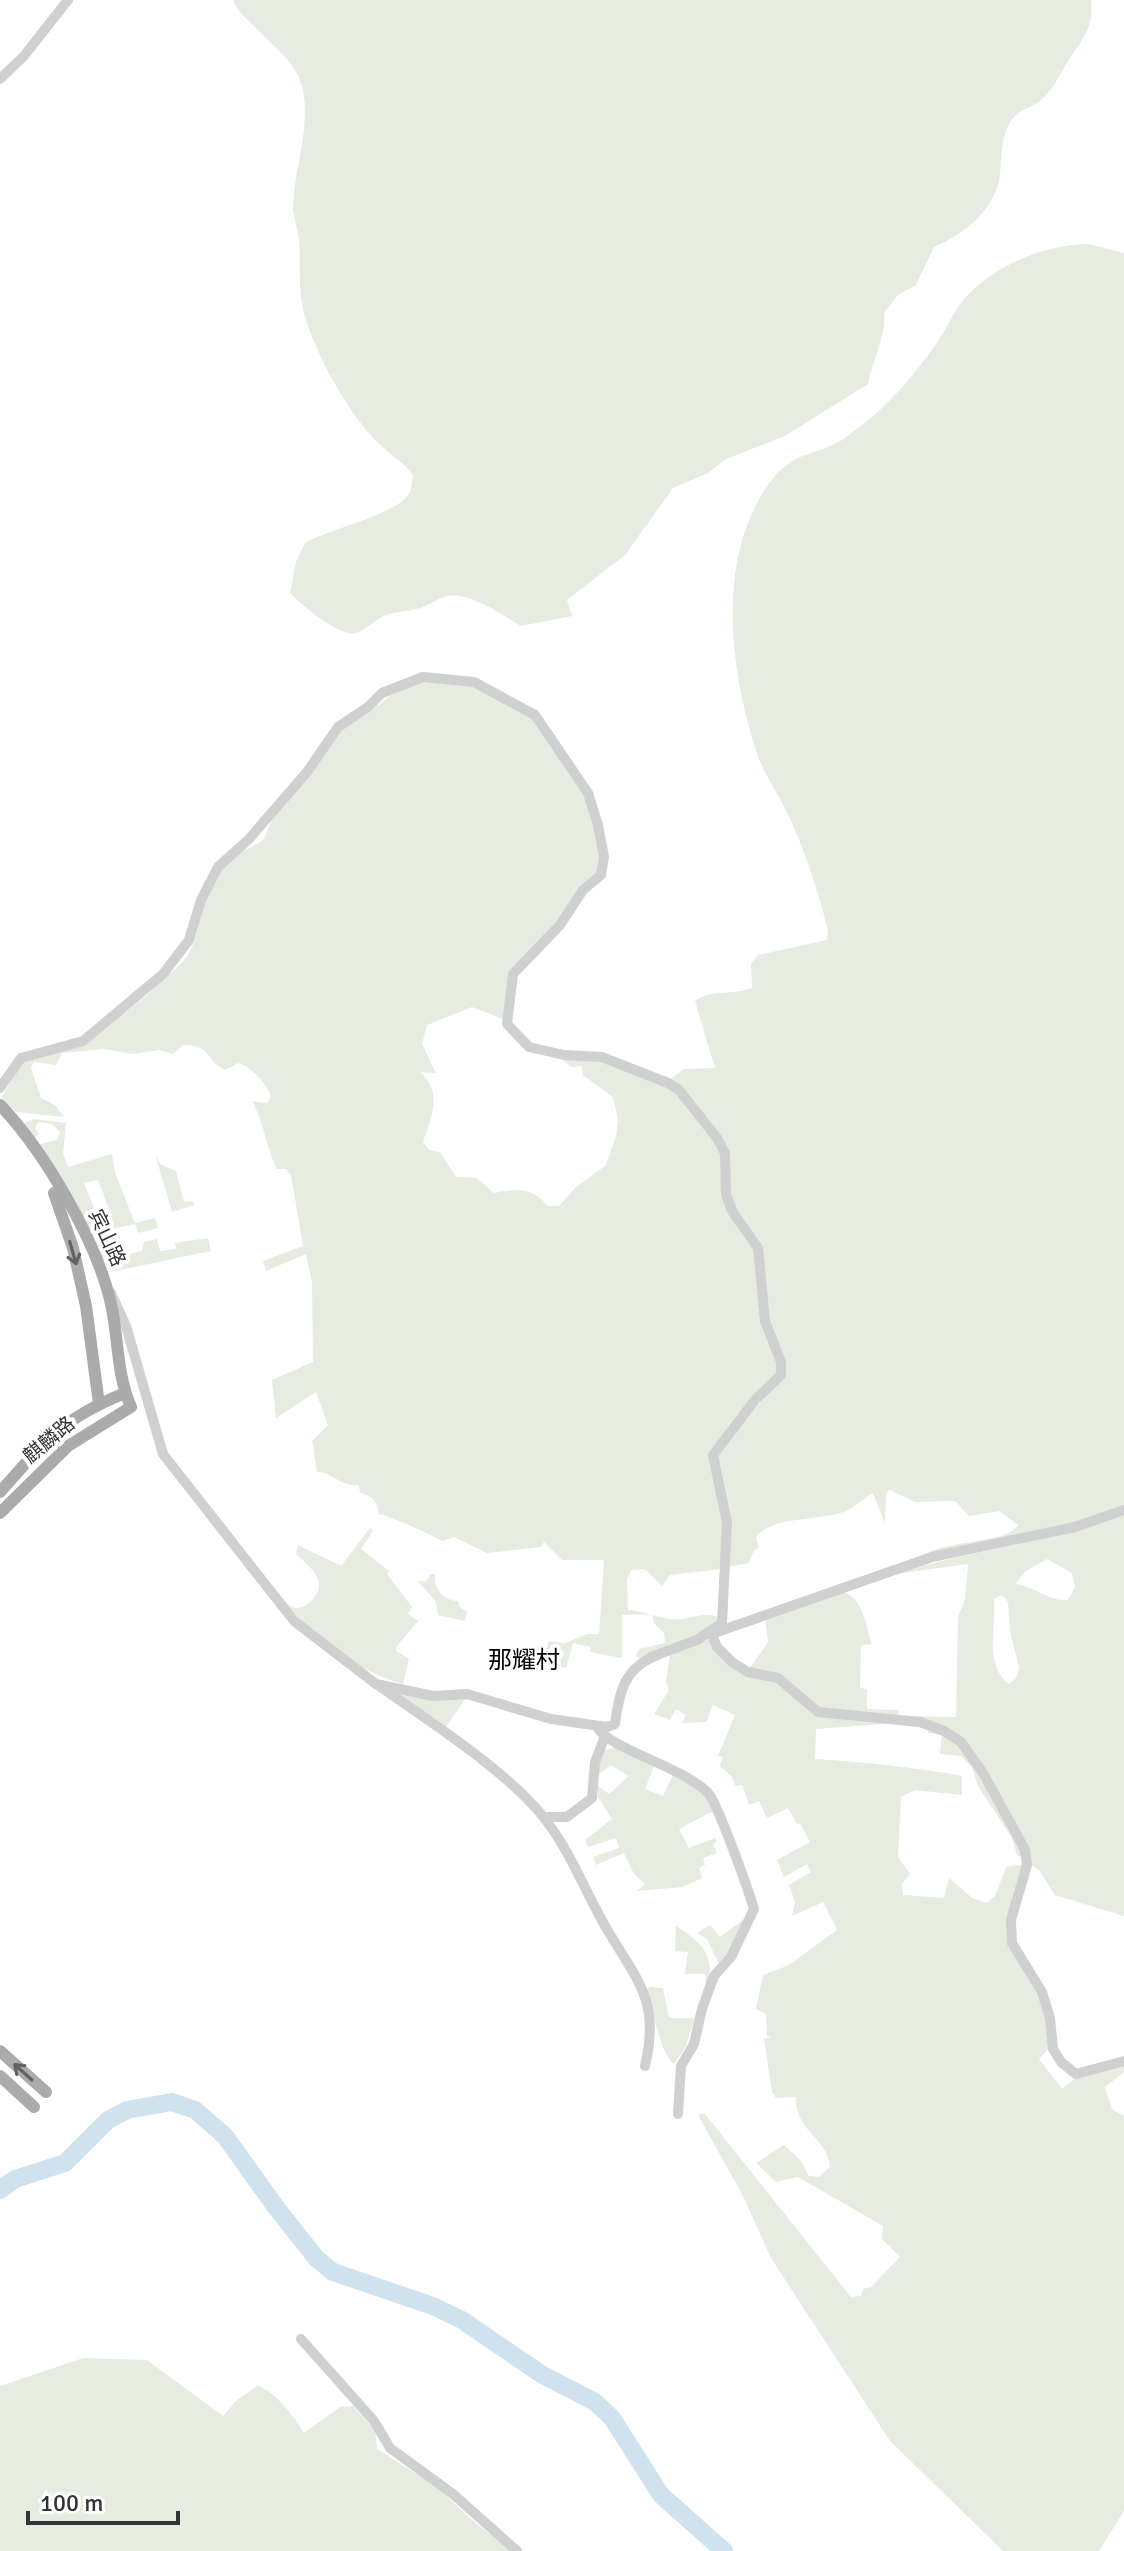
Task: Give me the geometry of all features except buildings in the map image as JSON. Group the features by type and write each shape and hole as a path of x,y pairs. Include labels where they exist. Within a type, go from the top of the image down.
{"main road":[{"name":"宾山路","path":"0,1108 33,1145 73,1212 106,1287 125,1393 131,1407"},
{"name":"宾山路","path":"0,1108 29,1148 59,1204 86,1306 99,1404"},
{"name":"麒麟路","path":"0,1492 51,1434 99,1404 125,1393"},
{"name":"麒麟路","path":"0,1513 68,1446 131,1407"},
{"path":"0,2051 46,2092"},
{"path":"0,2076 34,2107"}],"street":[{"path":"0,79 24,56 68,0"},
{"path":"0,1088 21,1058 83,1041 163,974 189,940 201,900 223,860 249,839 307,772 338,727 368,707 382,693 423,677 453,677 474,682 535,715 588,793 604,862 601,875 583,890 560,925 513,974 507,1024 529,1047 564,1055 602,1057 679,1090 725,1153 726,1194 732,1211 758,1248 767,1334 781,1362 781,1375 755,1400 713,1455 727,1523 722,1623 697,1640 651,1657 635,1668 621,1687 615,1724 597,1727 551,1719 467,1694 433,1696 376,1684"},
{"path":"106,1287 126,1326 155,1437 173,1471 294,1621 522,1794 544,1817 577,1868 648,2003 652,2030 645,2066"},
{"path":"651,1657 754,1617 932,1557 1075,1527 1124,1510"},
{"path":"712,1635 717,1647 733,1663 748,1672 778,1678 818,1712 920,1722 944,1731 961,1742 983,1773 1025,1850 1027,1865 1011,1920 1012,1943 1042,1992 1050,2018 1053,2049 1061,2062 1076,2074 1124,2061"},
{"path":"597,1727 604,1739 641,1752 708,1793 754,1909 731,1957 714,1976 694,2044 681,2066 678,2114"},
{"path":"544,1817 567,1817 592,1798 595,1762 604,1739"},
{"path":"301,2339 354,2403 374,2421 390,2448 453,2494 517,2551"}],"shaded area":[{"path":"233,0 1091,0 1092,10 1085,35 1052,88 1041,100 1014,117 1008,126 1000,174 992,199 967,228 934,247 916,285 898,295 884,313 883,330 868,384 783,437 726,459 708,473 673,488 625,555 567,600 572,616 521,626 476,601 450,596 421,608 385,616 356,633 349,633 321,619 290,593 296,562 305,543 377,515 402,501 410,492 413,475 373,438 351,410 322,360 308,326 301,301 299,238 293,206 304,126 303,93 293,67 244,17"},
{"path":"1088,244 1124,253 1124,1506 1066,1525 955,1547 920,1558 943,1547 1000,1536 1018,1525 999,1511 969,1516 955,1501 915,1502 890,1490 886,1493 885,1523 873,1493 846,1511 783,1522 762,1531 756,1538 759,1548 754,1550 749,1563 727,1567 715,1455 783,1376 769,1335 760,1249 739,1221 729,1194 726,1152 668,1081 684,1069 715,1068 695,1001 708,995 752,988 751,964 758,955 827,940 828,930 802,847 758,756 740,687 734,650 733,613 735,576 742,541 755,507 774,477 790,462 842,440 883,407 920,366 961,303 976,287 1021,259 1054,248"},
{"path":"423,682 471,683 531,714 581,788 595,822 601,867 507,987 503,1019 472,1007 427,1025 422,1044 436,1073 420,1072 431,1088 434,1105 423,1142 429,1150 440,1152 456,1177 477,1178 494,1193 510,1190 530,1192 548,1206 559,1206 575,1188 606,1165 618,1120 613,1097 583,1075 582,1066 571,1067 558,1056 600,1059 677,1090 723,1153 725,1194 755,1249 765,1334 779,1361 779,1374 711,1453 723,1505 723,1569 670,1575 662,1586 645,1569 631,1570 627,1580 628,1610 650,1614 622,1615 622,1658 590,1652 591,1647 573,1643 566,1668 542,1661 549,1641 565,1643 587,1634 599,1634 604,1560 562,1560 544,1542 541,1547 487,1553 454,1537 442,1541 379,1514 374,1500 360,1493 359,1485 346,1484 317,1472 312,1441 328,1425 316,1392 276,1418 272,1380 313,1362 312,1283 306,1254 266,1271 263,1261 303,1246 291,1175 286,1169 277,1169 252,1101 267,1103 271,1097 258,1077 239,1063 225,1070 204,1051 193,1046 183,1045 173,1054 159,1050 133,1054 104,1049 62,1053 56,1065 34,1062 31,1068 41,1098 56,1106 64,1117 16,1112 1,1098 23,1061 79,1040 114,1020 181,963 197,934 210,886 223,865 264,839 274,815 341,729 366,715 392,694"},
{"path":"34,1119 66,1123 63,1154 68,1167 112,1154 115,1173 135,1223 155,1218 158,1228 138,1233 135,1224 112,1229 109,1209 98,1180 84,1183 102,1228 92,1235 37,1145 57,1140 60,1132 52,1124 38,1122 35,1128 39,1134 33,1140 22,1124"},
{"path":"155,1154 160,1164 176,1171 184,1202 192,1201 195,1205 172,1212"},
{"path":"101,1238 101,1247 107,1250 110,1259 142,1251 144,1242 157,1239 160,1251 176,1249 175,1243 208,1238 211,1251 110,1272 94,1243"},
{"path":"1124,1513 1124,1916 1055,1895 1039,1870 1030,1864 1011,1817 946,1729 827,1713 790,1687 750,1668 768,1642 765,1618 842,1592 859,1605 872,1644 861,1645 860,1688 867,1689 867,1709 898,1710 899,1716 956,1717 958,1616 965,1600 968,1564 895,1574 1096,1523","holes":["1047,1559 1072,1573 1075,1587 1068,1600 1054,1599 1015,1584 1026,1571","1002,1595 1008,1602 1010,1631 1019,1667 1016,1678 1009,1684 996,1666 993,1644 994,1599"]},
{"path":"370,1528 373,1531 361,1549 389,1571 387,1574 412,1607 408,1614 418,1621 397,1646 396,1651 409,1659 403,1684 367,1670 333,1649 302,1622 278,1592 290,1606 297,1608 308,1604 316,1595 319,1584 312,1569 296,1554 298,1545 341,1566"},
{"path":"431,1574 435,1574 440,1593 458,1601 460,1608 467,1611 465,1621 438,1615 436,1602 418,1581 426,1581"},
{"path":"652,1615 676,1619 708,1615 720,1618 703,1632 641,1659 636,1656 639,1649 665,1643 664,1633 654,1623"},
{"path":"710,1639 732,1665 771,1678 815,1713 896,1723 816,1729 815,1759 888,1765 962,1776 962,1795 915,1790 901,1797 898,1857 910,1874 902,1884 903,1895 944,1898 949,1878 972,1898 987,1903 995,1896 1006,1867 1025,1864 1009,1932 1048,2017 1050,2047 1039,2059 1062,2089 1077,2077 1124,2064 1124,2072 1105,2087 1112,2109 1124,2116 1124,2511 1099,2551 1003,2551 890,2441 771,2258 743,2196 698,2115 704,2113 851,2297 861,2296 863,2289 871,2287 900,2257 882,2239 883,2226 798,2177 776,2182 756,2163 784,2145 800,2160 809,2176 819,2177 830,2167 824,2149 801,2119 796,2097 776,2098 772,2092 764,2039 772,2037 767,2036 766,2014 756,2009 763,1975 789,1965 837,1930 823,1902 792,1916 795,1902 789,1885 811,1872 807,1864 784,1877 777,1860 810,1842 800,1823 797,1824 788,1808 767,1818 759,1801 749,1805 742,1785 735,1786 732,1777 720,1766 723,1757 718,1756 735,1715 713,1705 706,1722 682,1723 686,1715 676,1709 670,1720 654,1714 669,1690 666,1682 670,1655"},
{"path":"398,1691 466,1698 444,1730 398,1695"},
{"path":"929,1727 953,1737 975,1766 1025,1859 1017,1855 1012,1838 978,1786 972,1767 961,1756 940,1754 942,1735 928,1733"},
{"path":"618,1747 655,1764 645,1789 663,1796 673,1775 704,1793 713,1811 679,1829 689,1848 715,1838 717,1842 713,1844 717,1853 703,1858 705,1865 699,1868 702,1878 683,1887 637,1891 645,1884 634,1874 624,1853 596,1865 593,1857 619,1848 616,1838 588,1847 585,1840 612,1819 598,1797 598,1786 609,1794 629,1776 611,1765 597,1776 595,1771 604,1750"},
{"path":"749,1916 721,1964 707,1939 697,1933 710,1925 720,1937"},
{"path":"676,1926 705,1952 710,1968 706,1990 705,1974 685,1974 688,1952 675,1951"},
{"path":"650,1987 663,1988 669,2018 695,2018 685,2048 674,2064 661,2041 646,1990"},
{"path":"83,2358 147,2360 223,2416 236,2401 258,2385 284,2406 304,2433 340,2407 353,2406 375,2430 377,2449 440,2489 467,2516 511,2551 0,2551 0,2386"}],"waterway":[{"path":"0,2190 15,2179 65,2163 108,2120 127,2110 172,2102 195,2110 225,2136 316,2258 333,2272 433,2306 462,2320 541,2374 595,2402 612,2418 661,2495 724,2551"}],"district":[{"name":"那耀村","path":"524,1660"}]}
